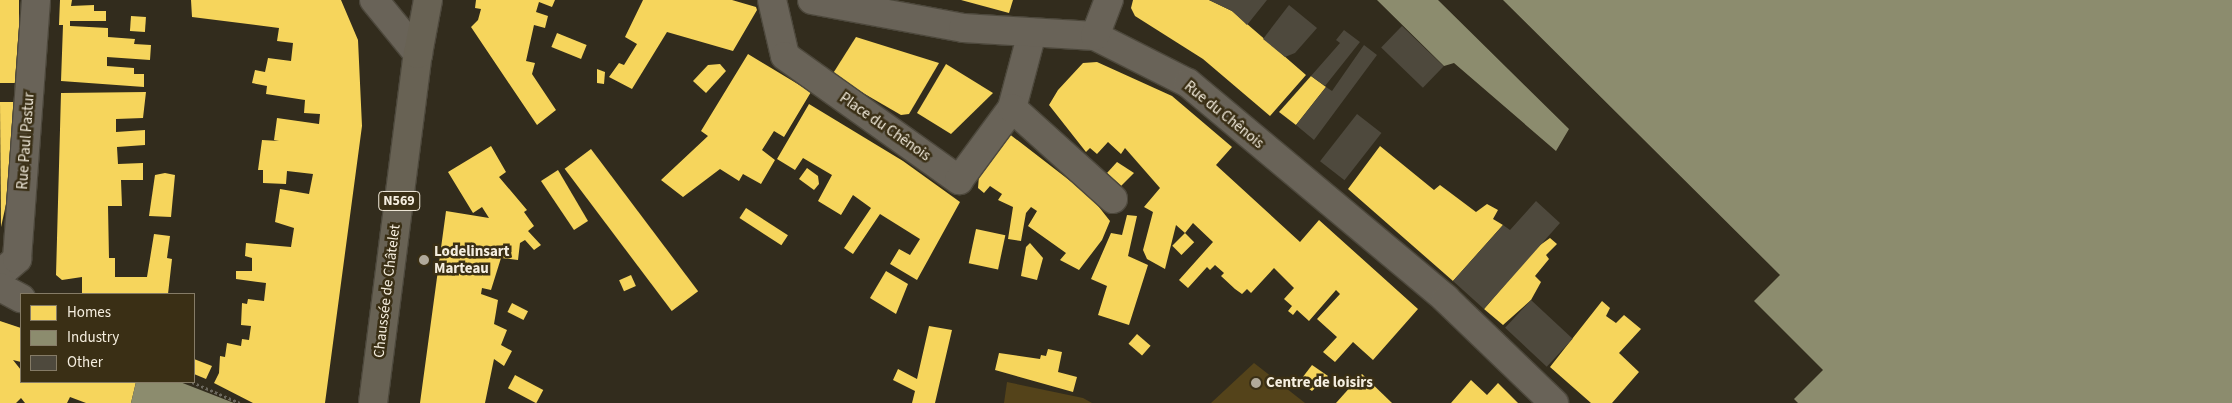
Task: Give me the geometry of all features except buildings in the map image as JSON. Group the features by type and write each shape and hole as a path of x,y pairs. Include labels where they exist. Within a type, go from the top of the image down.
{"main road":[{"name":"Chaussée de Châtelet","path":"372,403 418,54 428,0"}],"street":[{"name":"Rue Paul Pastur","path":"0,274 17,259 36,0"},
{"path":"374,0 418,54"},
{"name":"Place du Chênois","path":"772,0 785,56 959,180 1012,108 1032,33"},
{"name":"Rue du Chênois","path":"812,0 963,28 1095,36 1188,83 1446,299 1554,403"},
{"path":"1095,36 1109,0"},
{"path":"1012,108 1113,199"},
{"path":"0,287 20,297"}],"path":[{"path":"194,383 240,403"}],"shaded area":[{"name":"Centre de loisirs","path":"1254,363 1305,403 1211,403"},
{"path":"1007,382 1083,398 1092,403 1004,403"}],"place":[{"name":"Lodelinsart Marteau","path":"424,260"},
{"name":"Centre de loisirs","path":"1256,383"}]}
